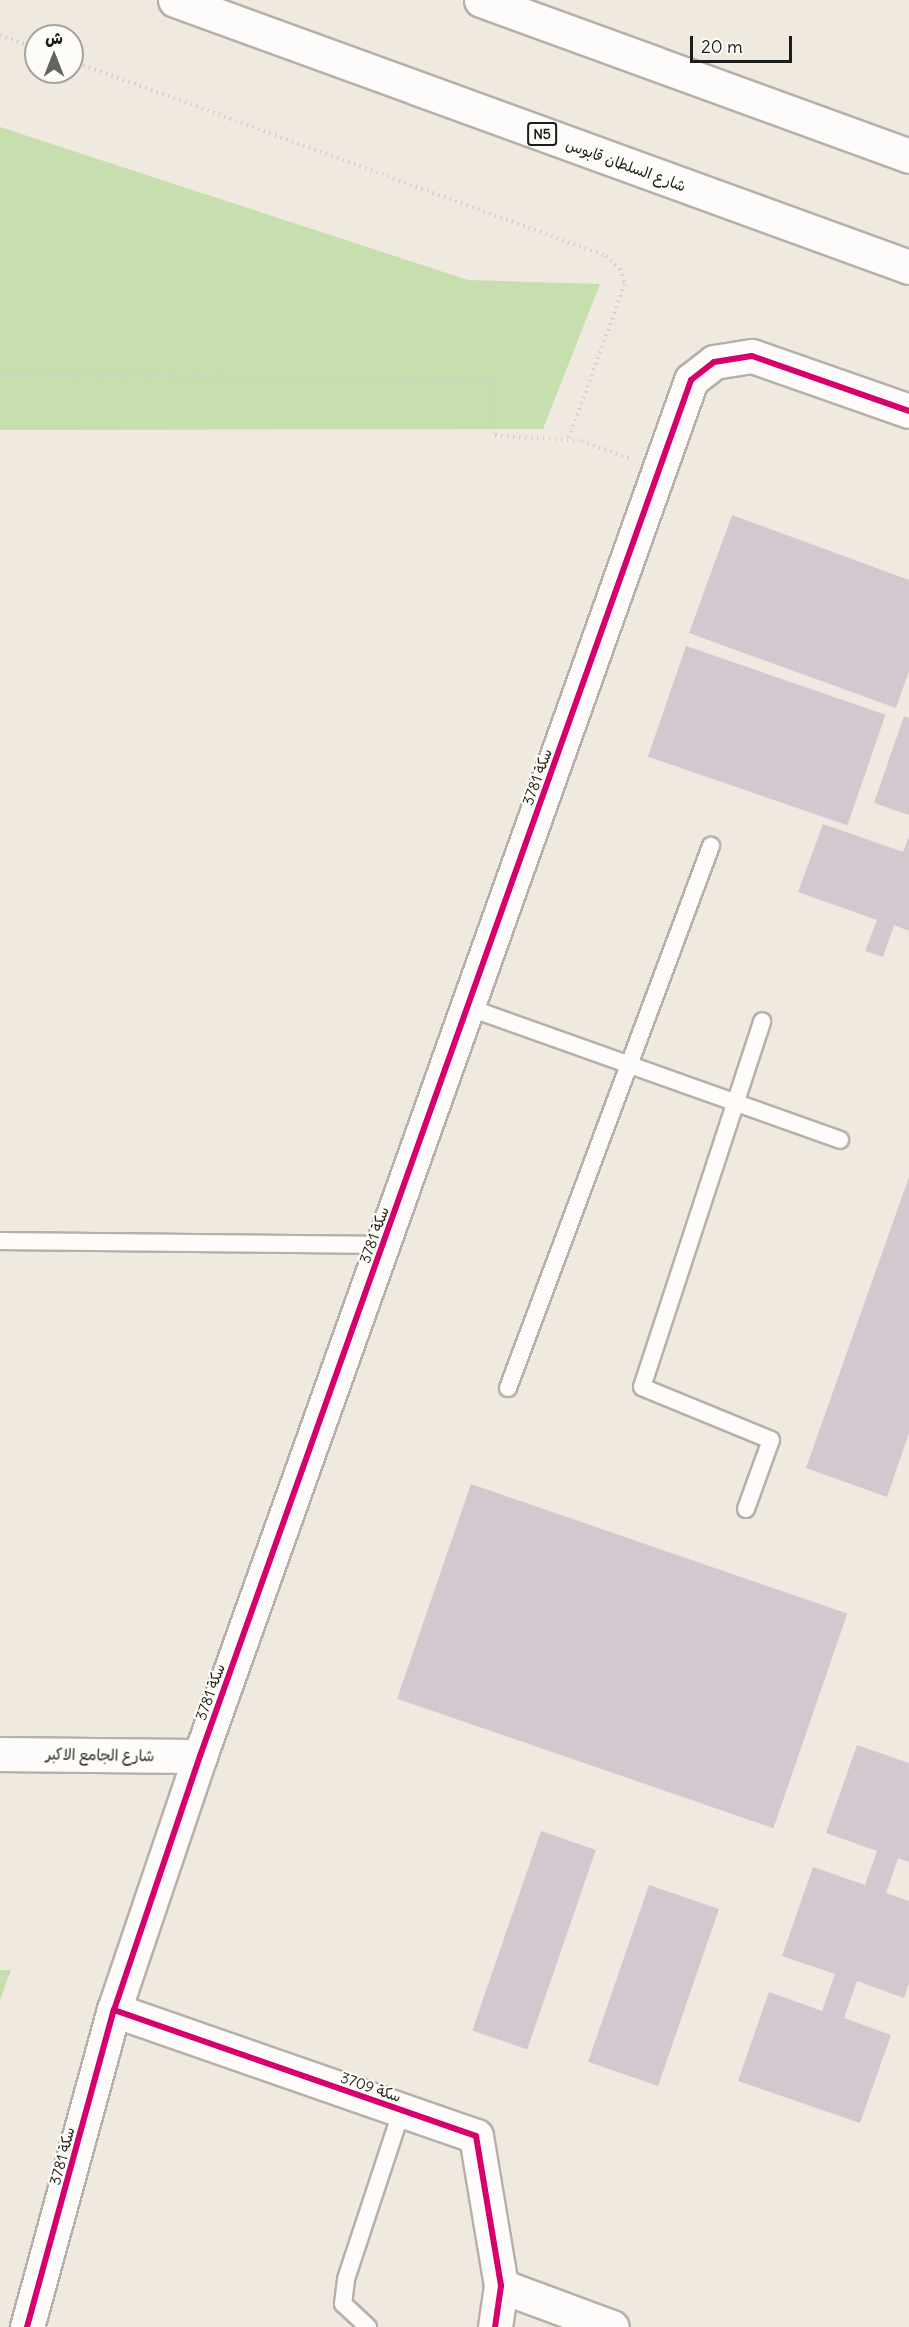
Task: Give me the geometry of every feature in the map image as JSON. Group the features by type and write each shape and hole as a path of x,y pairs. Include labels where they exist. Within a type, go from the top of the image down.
{"main road":[{"name":"شارع السلطان قابوس","path":"175,0 909,267"},
{"path":"481,0 909,156"},
{"name":"سكة 3781","path":"27,2327 114,2010 200,1756 672,437 724,382 753,377 811,380 909,411"},
{"name":"شارع الجامع الاكبر","path":"0,1754 200,1756"},
{"name":"سكة 3709","path":"114,2010 476,2136 501,2286"},
{"path":"495,2327 501,2286 612,2327"}],"lane":[{"path":"508,1388 631,1065 711,846"},
{"path":"467,1007 840,1140"},
{"path":"746,1509 771,1440 642,1387 762,1021"},
{"path":"0,1241 383,1245"},
{"path":"368,2327 343,2304 346,2279 402,2110"}],"path":[{"path":"0,35 24,44"},
{"path":"84,65 606,256 620,268 625,284 568,440"},
{"path":"0,375 495,379 495,436 568,440 660,470"}],"green space":[{"path":"0,127 468,280 600,284 543,429 0,430"},
{"path":"0,1970 11,1970 0,2000"}],"building":[{"path":"732,515 909,580 909,671 896,708 689,633"},
{"path":"686,646 886,715 847,825 648,757"},
{"path":"904,716 909,718 909,815 874,803"},
{"path":"823,824 903,852 909,837 909,931 894,925 883,957 865,951 877,920 798,892"},
{"path":"909,1177 909,1433 887,1497 806,1468"},
{"path":"471,1484 847,1614 773,1828 397,1699"},
{"path":"857,1745 909,1763 909,1862 898,1858 886,1893 909,1901 909,1983 904,1998 857,1981 844,2018 891,2035 860,2123 738,2081 769,1992 822,2011 835,1974 782,1956 813,1867 865,1885 877,1851 826,1833"},
{"path":"541,1831 596,1850 527,2049 472,2031"},
{"path":"649,1885 719,1909 658,2086 588,2062"}],"cycle path":[{"path":"27,2327 114,2010 200,1756 691,380 714,362 752,356 909,411"},
{"path":"114,2010 476,2136 501,2286 495,2327"}]}
